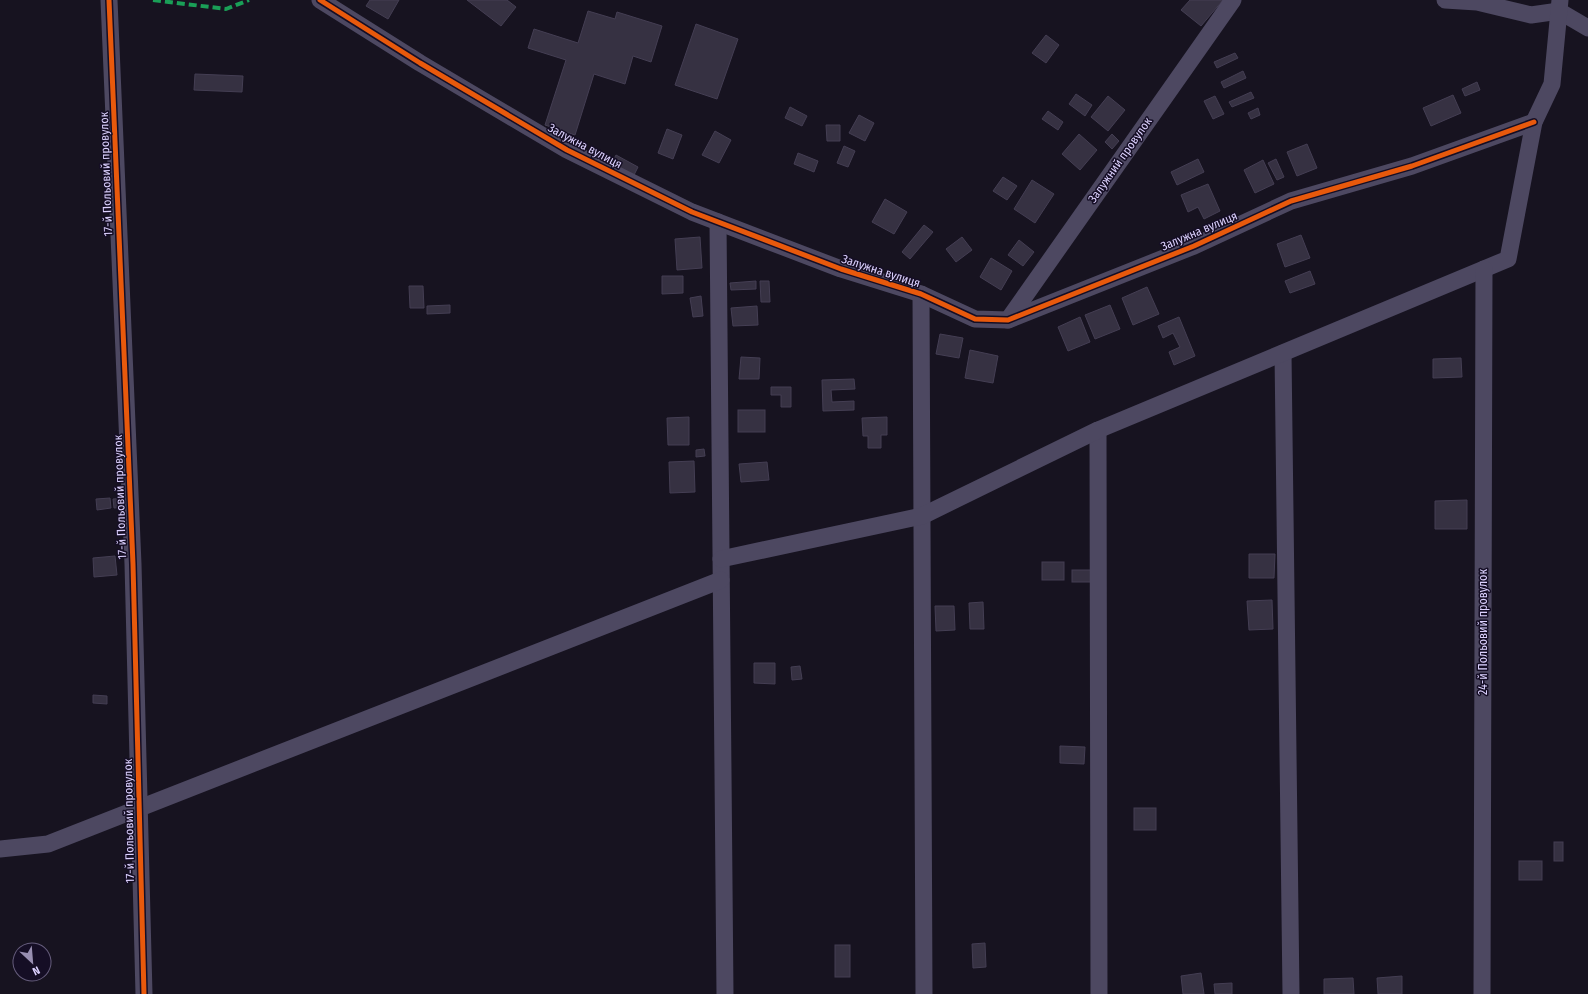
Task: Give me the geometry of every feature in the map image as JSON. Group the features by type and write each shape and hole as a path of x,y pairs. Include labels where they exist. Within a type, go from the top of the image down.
{"street":[{"name":"17-й Польовий провулок","path":"109,0 133,564 144,994"},
{"name":"Залужна вулиця","path":"320,0 420,63 567,150 692,212 841,269 921,294 975,319 1008,320 1194,246 1290,201 1412,166 1534,122"},
{"name":"Залужний провулок","path":"1008,320 1233,0"},
{"path":"1445,0 1477,2 1531,15 1559,5"},
{"path":"721,559 922,516 1098,430 1508,259 1534,122 1552,84 1559,5"},
{"path":"1559,5 1588,28"},
{"path":"718,222 725,994"},
{"name":"24-й Польовий провулок","path":"1482,994 1484,269"},
{"path":"921,294 924,994"},
{"path":"1283,353 1291,994"},
{"path":"1098,430 1099,994"},
{"path":"0,849 48,844 721,580"}],"building":[{"path":"370,0 399,0 388,19 366,6"},
{"path":"467,0 507,0 516,7 501,26"},
{"path":"1190,0 1223,0 1201,26 1181,10"},
{"path":"588,11 615,19 617,12 662,26 651,62 633,56 625,84 594,74 575,135 545,125 566,60 528,48 534,29 578,43"},
{"path":"696,24 738,39 717,99 675,85"},
{"path":"1046,35 1059,45 1046,63 1032,53"},
{"path":"1235,53 1238,58 1217,68 1214,62"},
{"path":"1243,71 1246,78 1224,88 1221,82"},
{"path":"195,74 243,76 242,92 194,90"},
{"path":"1477,82 1480,90 1465,96 1462,89"},
{"path":"1251,92 1254,98 1232,107 1229,102"},
{"path":"1076,94 1092,105 1085,116 1069,104"},
{"path":"1453,95 1461,113 1431,126 1423,108"},
{"path":"1108,96 1125,110 1108,131 1091,117"},
{"path":"1215,96 1224,114 1213,119 1204,101"},
{"path":"790,107 807,116 802,126 785,118"},
{"path":"1258,108 1260,115 1251,119 1248,113"},
{"path":"1048,111 1063,122 1058,130 1042,119"},
{"path":"859,115 874,123 865,141 849,133"},
{"path":"826,125 840,125 840,141 827,141"},
{"path":"667,129 682,135 673,159 658,153"},
{"path":"715,131 731,140 719,163 702,155"},
{"path":"1079,134 1097,150 1080,170 1062,154"},
{"path":"1112,134 1119,141 1112,149 1105,142"},
{"path":"1307,144 1317,168 1297,176 1287,152"},
{"path":"844,146 855,151 848,167 837,163"},
{"path":"798,153 818,161 814,172 794,164"},
{"path":"616,155 638,167 634,175 612,163"},
{"path":"1198,159 1204,172 1177,185 1171,172"},
{"path":"1276,159 1284,177 1277,180 1268,163"},
{"path":"1263,160 1274,184 1255,193 1244,170"},
{"path":"1003,177 1017,186 1007,200 993,191"},
{"path":"1032,180 1054,194 1035,223 1014,209"},
{"path":"1208,184 1220,211 1204,219 1198,207 1188,212 1181,195"},
{"path":"885,199 907,212 894,234 872,222"},
{"path":"924,225 933,232 910,259 902,252"},
{"path":"1301,235 1310,258 1285,267 1277,244"},
{"path":"700,237 702,268 677,270 675,239"},
{"path":"962,237 972,250 956,262 946,249"},
{"path":"1019,240 1034,252 1023,266 1008,255"},
{"path":"991,258 1012,271 1001,290 980,277"},
{"path":"1310,271 1315,284 1290,293 1285,281"},
{"path":"662,276 683,276 683,293 662,294"},
{"path":"756,281 756,289 731,290 730,283"},
{"path":"760,281 769,281 770,302 761,302"},
{"path":"409,286 423,286 424,308 410,308"},
{"path":"1147,287 1159,314 1133,325 1122,298"},
{"path":"701,296 703,316 693,317 690,298"},
{"path":"450,305 450,313 427,314 427,306"},
{"path":"1110,305 1120,329 1095,339 1085,315"},
{"path":"757,306 758,325 733,326 731,308"},
{"path":"1080,317 1090,342 1068,351 1058,327"},
{"path":"1179,317 1195,356 1174,365 1169,352 1180,347 1173,333 1163,338 1158,326"},
{"path":"940,334 963,338 959,358 936,354"},
{"path":"970,350 998,356 993,383 965,378"},
{"path":"741,357 760,358 759,379 739,379"},
{"path":"1461,358 1462,377 1433,378 1433,359"},
{"path":"854,379 855,389 831,390 832,402 854,401 854,410 823,411 822,380"},
{"path":"771,387 791,387 791,407 781,407 781,395 771,395"},
{"path":"738,410 765,410 765,432 738,432"},
{"path":"689,417 689,445 668,445 667,418"},
{"path":"887,417 887,435 881,435 881,448 868,448 868,436 863,436 862,418"},
{"path":"704,449 705,456 696,457 696,450"},
{"path":"694,461 695,492 670,493 669,462"},
{"path":"767,462 769,480 741,482 739,464"},
{"path":"110,498 111,508 97,510 96,499"},
{"path":"126,498 126,507 114,508 113,499"},
{"path":"1467,500 1467,529 1435,529 1435,501"},
{"path":"1249,554 1275,554 1274,578 1249,578"},
{"path":"115,556 117,575 94,577 93,558"},
{"path":"1042,562 1064,562 1064,580 1042,580"},
{"path":"1072,570 1093,570 1093,582 1072,582"},
{"path":"1272,600 1273,629 1249,630 1247,601"},
{"path":"983,602 984,629 970,629 969,603"},
{"path":"935,606 954,606 955,630 936,631"},
{"path":"754,663 775,663 775,684 754,683"},
{"path":"800,666 802,679 792,680 791,667"},
{"path":"93,695 107,696 107,704 93,703"},
{"path":"1060,746 1085,747 1084,764 1060,763"},
{"path":"1134,808 1156,808 1156,830 1134,830"},
{"path":"1554,842 1563,842 1563,861 1554,861"},
{"path":"1519,861 1542,861 1542,880 1519,880"},
{"path":"985,943 986,967 973,968 972,944"},
{"path":"835,945 850,945 850,977 835,977"},
{"path":"1201,973 1204,994 1183,994 1181,976"},
{"path":"1402,976 1402,994 1378,994 1377,978"},
{"path":"1353,978 1354,994 1324,994 1324,979"},
{"path":"1232,983 1232,994 1215,994 1214,984"}],"marked path":[{"path":"153,0 226,9 249,0"}],"cycle path":[{"path":"109,0 133,564 144,994"},
{"path":"320,0 420,63 567,150 692,212 841,269 921,294 975,319 1008,320 1194,246 1291,201 1412,166 1534,122"}]}
